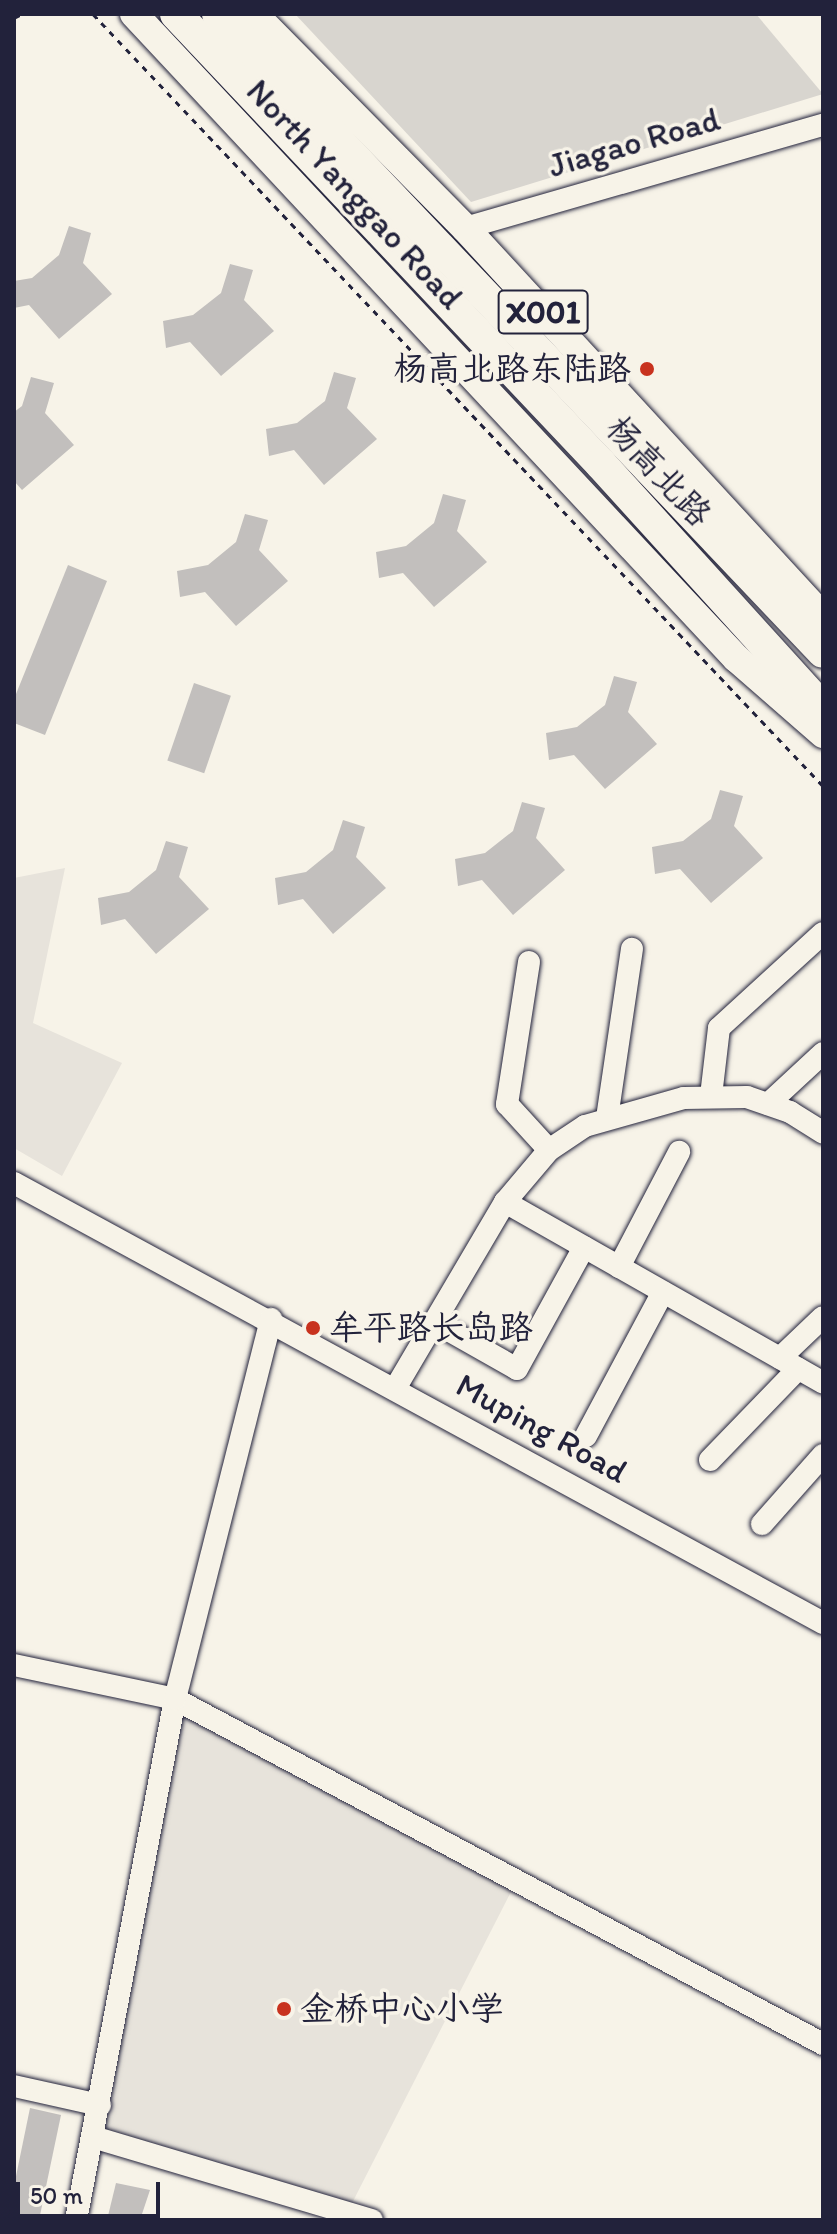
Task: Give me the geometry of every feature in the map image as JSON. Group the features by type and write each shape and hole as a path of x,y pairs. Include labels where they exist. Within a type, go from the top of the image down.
{"highway":[{"name":"杨高北路","path":"176,14 823,709"},
{"name":"杨高北路","path":"218,14 823,652"}],"main road":[{"name":"North Yanggao Road","path":"134,14 736,658 823,734"},
{"name":"North Yanggao Road","path":"254,14 465,228 823,617"}],"street":[{"name":"Jiagao Road","path":"465,228 823,125"},
{"path":"711,1096 719,1028 823,933"},
{"path":"607,1118 632,949"},
{"path":"529,962 507,1104 549,1150"},
{"path":"768,1104 823,1053"},
{"path":"396,1387 505,1202 549,1150 607,1118 711,1096 768,1104 823,1133"},
{"path":"619,1267 679,1152"},
{"name":"Muping Road","path":"14,1183 271,1319 823,1623"},
{"path":"505,1202 823,1383"},
{"path":"434,1322 517,1369 584,1247"},
{"path":"586,1436 663,1292"},
{"path":"710,1460 789,1364 823,1317"},
{"path":"76,2220 175,1699 271,1319"},
{"path":"762,1524 823,1455"},
{"path":"14,1665 175,1699 823,2044"},
{"path":"14,2086 100,2105"},
{"path":"93,2137 372,2220"}],"path":[{"path":"14,18 22,14"},
{"path":"93,14 823,786"}],"shaded area":[{"path":"295,14 756,14 823,94 471,202"},
{"path":"65,868 33,1023 122,1063 62,1176 14,1148 14,878"},
{"name":"金桥中心小学","path":"175,1699 517,1880 347,2213 93,2137"}],"building":[{"path":"69,226 91,233 83,263 112,294 59,339 29,305 14,308 14,281 32,278 59,255"},
{"path":"230,264 253,270 244,300 274,331 221,376 190,342 166,348 163,321 193,315 221,293"},
{"path":"334,372 356,378 347,408 377,439 324,485 294,450 269,456 266,429 297,423 325,401"},
{"path":"31,377 54,383 45,413 74,445 22,490 14,481 14,412 22,406"},
{"path":"443,494 466,500 457,531 487,562 434,607 403,573 379,578 376,552 406,546 434,523"},
{"path":"245,514 268,520 259,550 288,581 236,626 205,592 180,597 177,571 208,565 236,542"},
{"path":"68,565 107,581 45,735 14,723 14,699"},
{"path":"614,676 637,682 628,712 657,744 605,789 574,755 549,760 546,733 577,727 605,705"},
{"path":"194,683 231,696 204,773 167,761"},
{"path":"720,790 743,796 734,826 763,858 711,903 680,869 655,874 652,847 683,841 711,819"},
{"path":"522,802 545,808 536,838 565,870 513,915 482,880 458,886 455,859 485,853 513,831"},
{"path":"343,820 365,827 356,857 386,888 333,934 303,899 278,905 275,878 306,872 333,850"},
{"path":"166,841 188,847 179,877 209,909 156,954 125,919 101,925 98,898 129,892 156,870"},
{"path":"30,2108 61,2115 39,2220 14,2213 14,2186"},
{"path":"116,2183 150,2190 140,2220 107,2220"}],"place":[{"name":"杨高北路东陆路","path":"647,369"},
{"name":"牟平路长岛路","path":"313,1328"},
{"name":"金桥中心小学","path":"284,2009"}]}
